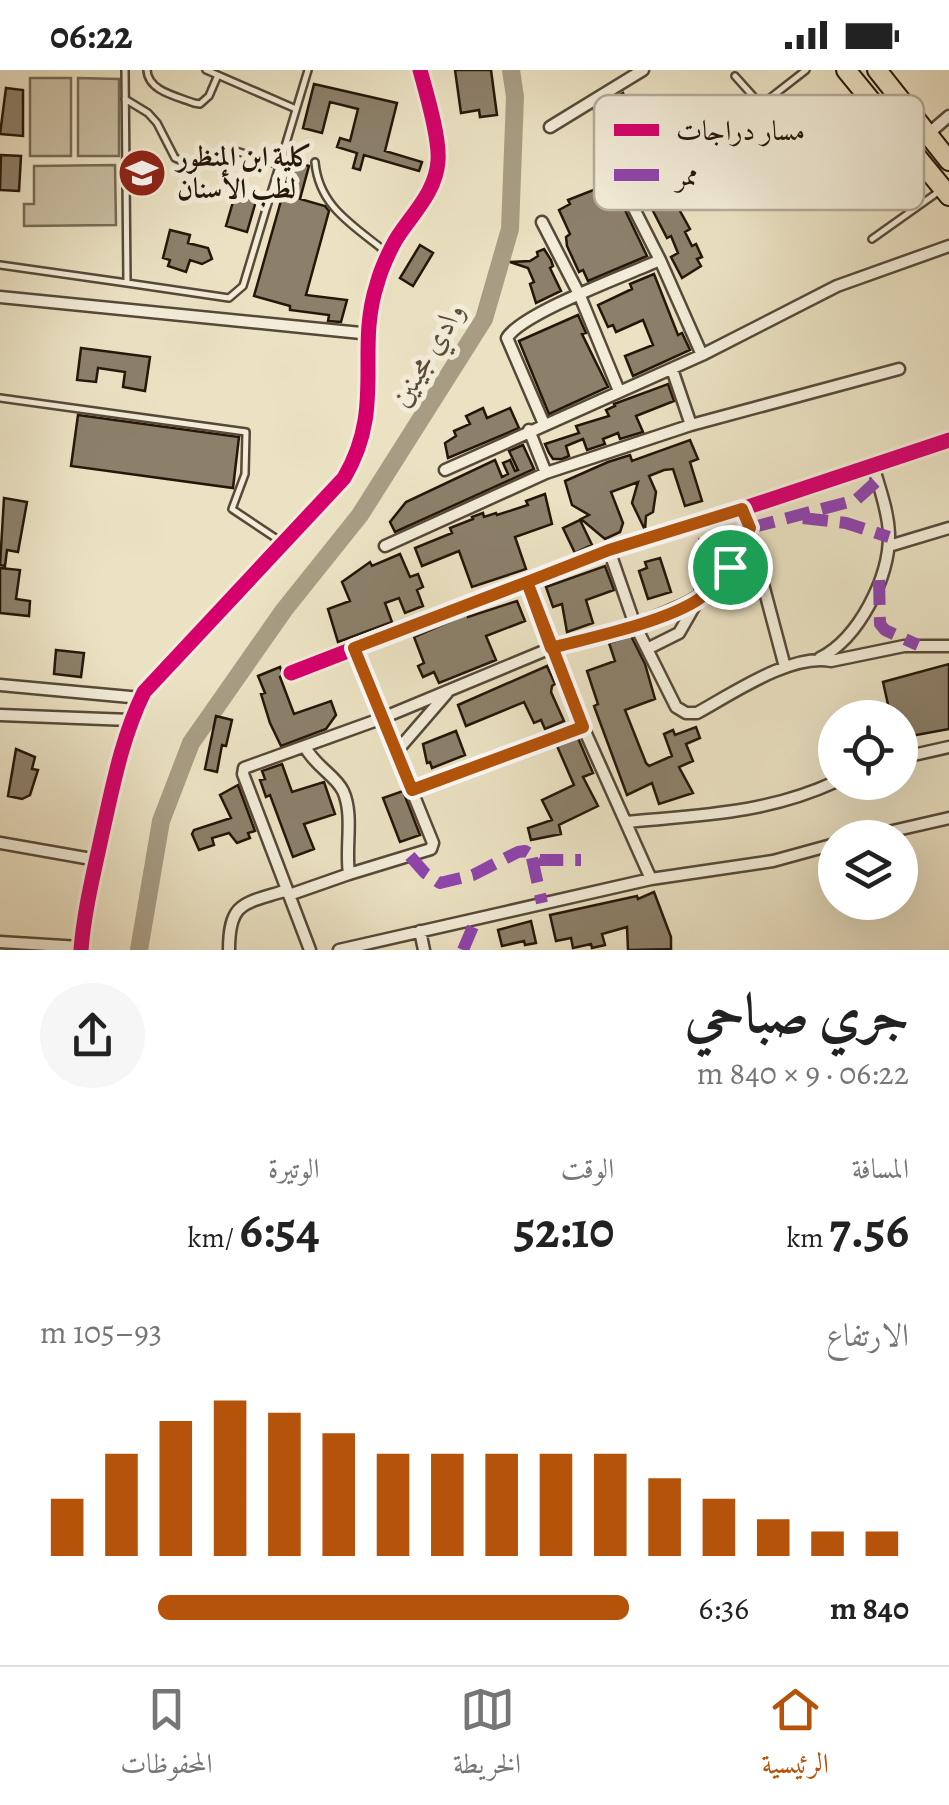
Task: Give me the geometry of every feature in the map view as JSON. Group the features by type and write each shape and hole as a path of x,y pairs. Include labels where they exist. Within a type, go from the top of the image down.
{"highway":[{"path":"846,70 868,95"},
{"path":"877,70 897,95"},
{"path":"924,129 949,161"},
{"path":"924,164 946,192"}],"street":[{"path":"0,942 80,948 96,860 130,720 141,698 181,649 344,478 358,454 370,387 372,302 389,254 424,204 438,162 420,70"},
{"path":"602,95 644,70"},
{"path":"550,126 594,100"},
{"path":"928,134 949,116"},
{"path":"634,210 702,355"},
{"path":"542,222 580,296 619,391"},
{"path":"445,470 702,355 837,286 949,246"},
{"path":"544,424 507,338 534,316 660,260"},
{"path":"0,297 370,334"},
{"path":"672,369 691,425"},
{"path":"386,546 546,473 691,425 899,369"},
{"path":"529,430 546,473"},
{"path":"292,672 609,550 949,440"},
{"path":"609,550 635,625 676,707 686,713 697,713 785,666 830,654 861,618 879,580 889,546 889,528 873,465"},
{"path":"742,509 785,666"},
{"path":"647,649 679,633 698,600 730,567 750,528"},
{"path":"889,546 949,528"},
{"path":"527,582 583,727 652,879"},
{"path":"310,950 242,770 380,719 551,648 635,625 698,600"},
{"path":"820,658 832,661 904,646 949,646"},
{"path":"229,950 229,924 234,913 247,903 431,849 433,842 354,648"},
{"path":"0,685 141,698"},
{"path":"396,752 450,690"},
{"path":"0,714 130,720"},
{"path":"412,790 583,727"},
{"path":"305,747 318,767 344,792 349,874"},
{"path":"918,754 949,747"},
{"path":"626,822 710,817 760,808 818,788"},
{"path":"918,825 949,818"},
{"path":"0,844 96,860"},
{"path":"339,950 652,879 772,861 818,849"},
{"path":"420,931 424,950"}],"lane":[{"path":"125,70 127,283"},
{"path":"147,70 148,80 154,86 194,104 209,96 218,76"},
{"path":"206,70 296,108"},
{"path":"0,265 223,298 236,295 308,70"},
{"path":"775,95 806,70"},
{"path":"735,76 750,95"},
{"path":"125,99 148,112 174,158 204,164 233,150 279,165"},
{"path":"315,162 317,184 324,198 389,254"},
{"path":"924,206 946,192"},
{"path":"872,239 918,210"},
{"path":"0,398 246,432 245,474 232,506 283,542"}],"shaded area":[{"path":"30,78 71,78 71,156 30,156"},
{"path":"78,78 119,79 119,156 78,156"},
{"path":"115,165 116,225 24,226 24,204 34,204 34,166"}],"building":[{"path":"455,70 491,70 497,115 480,117 479,110 461,113"},
{"path":"314,84 397,103 385,151 422,162 419,171 364,155 360,170 353,168 357,153 337,147 340,138 350,141 358,109 330,102 322,133 303,128"},
{"path":"6,88 23,90 23,136 0,134"},
{"path":"1,155 21,156 19,191 0,190"},
{"path":"292,162 309,166 300,199 325,206 329,211 306,295 347,300 341,322 328,321 329,315 290,310 290,306 254,296"},
{"path":"594,190 594,210 625,210 647,256 588,281 583,270 579,272 567,246 566,237 570,234 559,210 570,204 568,200"},
{"path":"235,195 256,201 247,232 226,226"},
{"path":"679,210 690,229 685,232 692,246 696,244 701,266 682,278 671,257 678,253 671,236 667,238 653,211"},
{"path":"170,230 190,235 188,243 208,248 212,259 202,264 190,260 186,272 168,266 170,260 163,258"},
{"path":"420,245 433,253 413,286 400,278"},
{"path":"544,249 561,291 536,303 528,268 510,262 530,261"},
{"path":"654,274 678,335 682,333 690,350 633,376 625,356 653,345 643,320 616,332 613,325 608,327 598,305"},
{"path":"578,315 586,333 582,334 608,387 549,414 519,341"},
{"path":"81,348 150,357 145,391 123,387 125,372 98,368 96,382 77,380"},
{"path":"668,384 674,401 636,416 643,432 620,439 618,433 603,439 605,444 587,450 583,439 566,446 569,456 562,459 553,459 549,453 545,444 579,433 576,426 609,416 606,410 614,404"},
{"path":"483,408 487,418 510,408 519,428 448,458 445,443 456,436 454,431 470,424 466,416"},
{"path":"78,415 239,437 233,488 71,466"},
{"path":"690,440 698,459 690,462 702,501 685,506 673,469 664,470 649,476 656,492 645,530 632,503 638,482 611,492 623,523 620,532 605,539 581,519 589,515 572,505 565,481 608,462 630,455 632,461"},
{"path":"523,445 534,469 395,532 390,522 406,502 495,460 502,477 508,474 503,463 510,460 518,470 509,451"},
{"path":"545,494 552,524 515,537 526,569 472,587 459,551 422,566 415,548 452,533 450,528 472,517 483,513 484,517 497,515 528,505 526,501"},
{"path":"4,498 27,502 18,552 7,550 5,566 0,565"},
{"path":"580,520 592,545 575,553 563,528"},
{"path":"400,554 410,577 418,574 423,587 417,590 423,606 405,613 399,598 385,603 392,622 338,642 328,609 350,601 342,582 370,562 372,566"},
{"path":"660,558 671,592 648,599 639,571 647,568 645,562"},
{"path":"605,566 614,590 586,600 593,623 567,632 562,604 553,607 546,587"},
{"path":"0,568 20,570 16,599 30,601 29,616 0,613"},
{"path":"517,601 525,621 486,636 496,660 439,683 434,672 423,677 418,666 424,663 414,637 467,614 468,617"},
{"path":"631,636 645,664 655,699 625,710 646,763 649,766 672,756 664,734 673,730 675,735 696,727 700,738 686,744 693,761 679,767 693,793 659,804 652,783 627,795 594,706 598,704 587,671 615,661 609,643"},
{"path":"56,650 84,653 81,677 54,674"},
{"path":"949,664 949,729 918,735 918,700 887,700 883,682"},
{"path":"547,666 555,684 551,692 564,721 545,729 541,720 534,723 524,702 466,726 458,705"},
{"path":"280,667 294,714 331,701 336,715 326,729 281,746 270,723 258,676"},
{"path":"216,716 232,720 217,772 205,769"},
{"path":"456,731 465,755 432,768 423,744"},
{"path":"578,738 593,773 583,777 598,806 559,825 561,834 531,840 528,828 552,820 542,800 574,785 557,746"},
{"path":"16,749 35,757 32,769 38,770 30,795 22,799 8,796"},
{"path":"282,764 292,792 324,782 335,814 304,824 314,849 293,857 270,795 266,797 260,780 265,779 262,771"},
{"path":"238,785 255,831 248,833 250,838 237,843 229,833 212,838 214,845 199,850 194,830 231,818 220,795"},
{"path":"403,791 420,835 400,842 383,798"},
{"path":"654,892 671,937 671,949 628,950 627,927 602,934 605,945 592,948 591,944 573,948 571,938 556,941 550,915 637,896 638,899"},
{"path":"531,921 536,943 525,945 524,941 502,946 498,930"}],"waterway":[{"name":"وادي مجينين","path":"139,950 161,821 191,743 284,610 360,515 484,319 510,229 515,97 511,70"}],"marked path":[{"path":"750,528 856,500 877,481"},
{"path":"803,518 846,523 889,537"},
{"path":"698,600 706,521"},
{"path":"879,580 880,624 918,645"},
{"path":"410,856 440,883 473,875 518,852 525,851 540,860 581,860"},
{"path":"532,858 542,903"},
{"path":"463,950 477,917"}],"cycle path":[{"path":"81,950 114,779 144,692 344,478 357,452 367,403 368,333 377,284 395,241 433,183 438,161 437,140 420,70"},
{"path":"291,673 609,550 949,440"}],"place":[{"name":"كلية ابن المنظور لطب الأسنان","path":"142,173"}],"route":[{"path":"730,567 698,600 678,610 551,648 527,582 354,648 412,790 583,727 551,648 527,582 609,550 742,509 750,528 730,567"}]}
